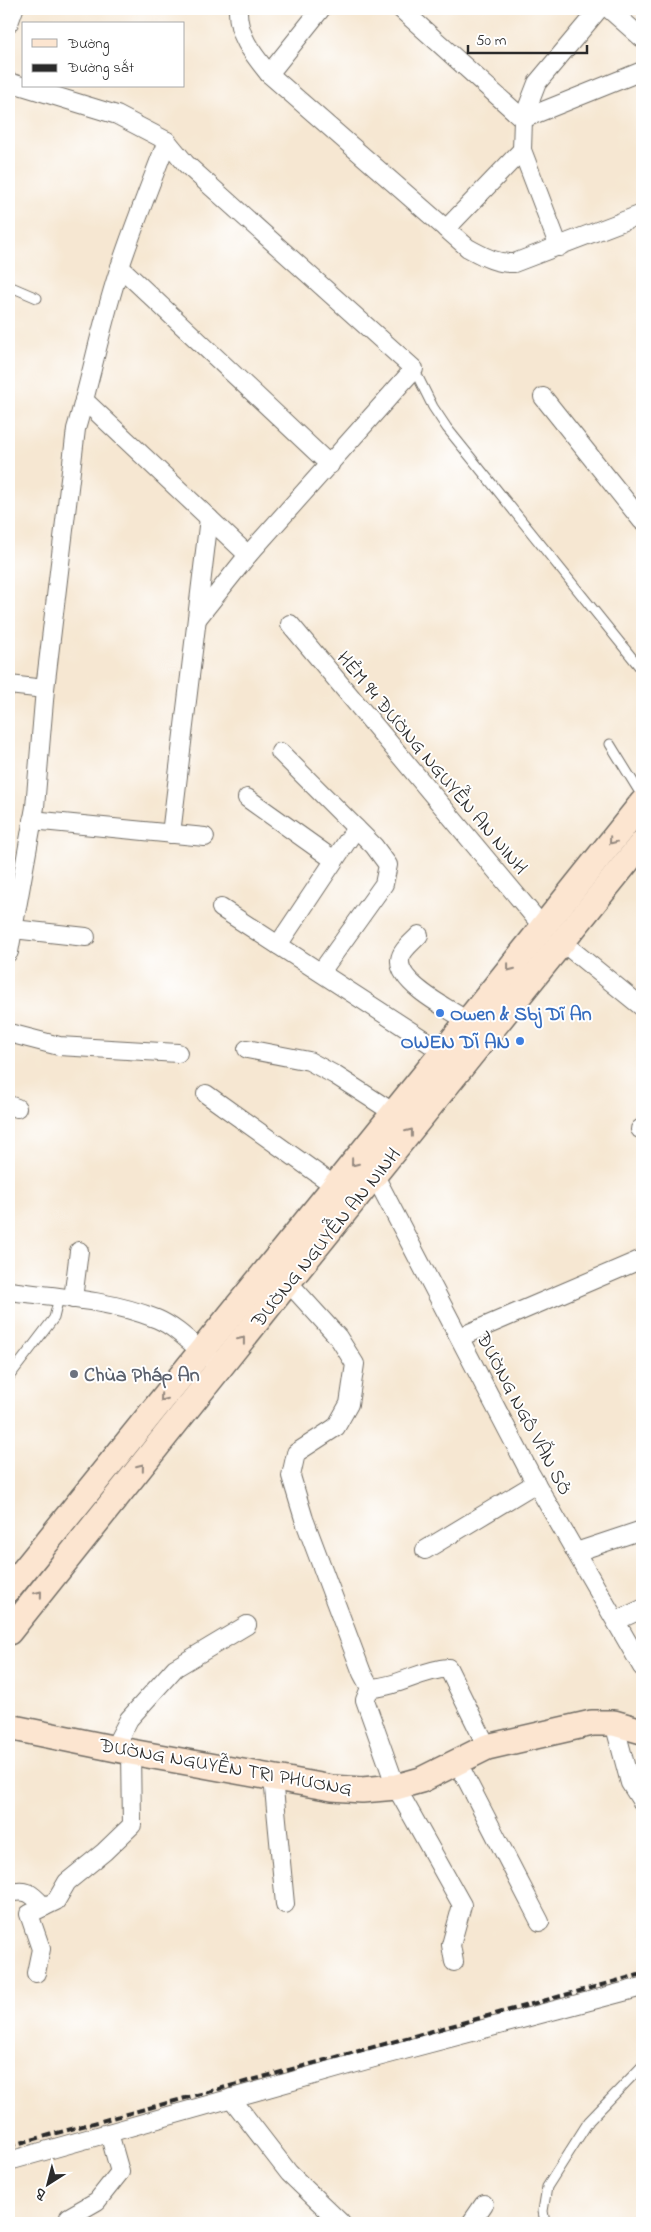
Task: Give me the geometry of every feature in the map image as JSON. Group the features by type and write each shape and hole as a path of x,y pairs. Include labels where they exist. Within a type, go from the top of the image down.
{"main road":[{"name":"ĐƯỜNG NGUYỄN AN NINH","path":"9,1632 375,1176 453,1059 468,1021 642,803"},
{"name":"ĐƯỜNG NGUYỄN AN NINH","path":"9,1589 394,1113 453,1059 562,942 642,843"},
{"name":"ĐƯỜNG NGUYỄN TRI PHƯƠNG","path":"9,1727 273,1778 332,1788 362,1790 396,1787 420,1780 458,1763 487,1747 592,1723 614,1723 642,1731"}],"street":[{"path":"9,23 14,9"},
{"path":"238,9 241,33 251,51 269,74 468,248 489,260 505,264 514,263 642,214"},
{"path":"269,74 321,9"},
{"path":"402,9 523,119"},
{"path":"559,247 522,150 523,119 537,82 600,9"},
{"path":"609,9 642,38"},
{"path":"523,119 642,71"},
{"path":"9,82 22,86"},
{"path":"29,88 117,115 166,141 186,164 414,369 248,555 197,619"},
{"path":"9,952 13,929 16,870 32,820 45,689 76,429 88,376 120,267 166,141"},
{"path":"446,229 522,150"},
{"path":"120,267 330,465"},
{"path":"543,397 642,521"},
{"path":"84,400 248,555"},
{"path":"171,834 209,518"},
{"name":"HẺM 94 ĐƯỜNG NGUYỄN AN NINH","path":"290,624 543,927"},
{"path":"9,685 45,689"},
{"path":"280,752 374,846 388,865 384,884 321,972"},
{"path":"247,798 334,860"},
{"path":"32,820 205,837"},
{"path":"278,944 356,828"},
{"path":"221,908 453,1059"},
{"path":"13,929 86,937"},
{"path":"419,935 402,954 400,961 403,971 419,989 468,1021"},
{"path":"562,942 642,1007"},
{"path":"9,1033 59,1046 178,1053"},
{"path":"247,1049 309,1061 335,1075 394,1113"},
{"path":"206,1094 335,1186"},
{"name":"ĐƯỜNG NGÔ VĂN SỞ","path":"375,1176 536,1483 642,1667"},
{"path":"66,1298 79,1251"},
{"path":"460,1337 642,1259"},
{"path":"288,1282 338,1337 355,1364 349,1404 336,1427 296,1453 291,1476 304,1518 362,1673 370,1688"},
{"path":"9,1291 102,1302 158,1319 182,1335 220,1368"},
{"path":"425,1550 536,1483"},
{"path":"576,1552 642,1530"},
{"path":"616,1621 642,1609"},
{"path":"36,1973 41,1949 29,1914 56,1901 68,1882 104,1852 132,1825 123,1750 129,1719 175,1668 247,1625"},
{"path":"370,1688 383,1688 437,1668 448,1668 487,1747"},
{"path":"370,1688 364,1700 396,1787 462,1905 451,1945 454,1962"},
{"path":"614,1723 630,1783 642,1802"},
{"path":"458,1763 540,1922"},
{"path":"273,1778 284,1904"},
{"path":"9,1892 23,1890 44,1907"},
{"path":"9,2162 231,2098 642,1987"},
{"path":"231,2098 289,2173 341,2223"},
{"path":"68,2223 69,2217 97,2201 120,2172 109,2134"},
{"path":"471,2223 484,2204"}],"lane":[{"path":"9,286 37,298"},
{"path":"414,369 433,407 447,428 642,670"},
{"path":"610,744 642,796"},
{"path":"9,1377 54,1318 66,1298"},
{"path":"545,2223 543,2210 546,2187 589,2120 642,2066"}],"railway":[{"path":"9,2146 642,1974"}],"place":[{"name":"Owen & Sbj Dĩ An","path":"440,1013"},
{"name":"OWEN DĨ AN","path":"520,1041"},
{"name":"Chùa Pháp An","path":"74,1374"}]}
